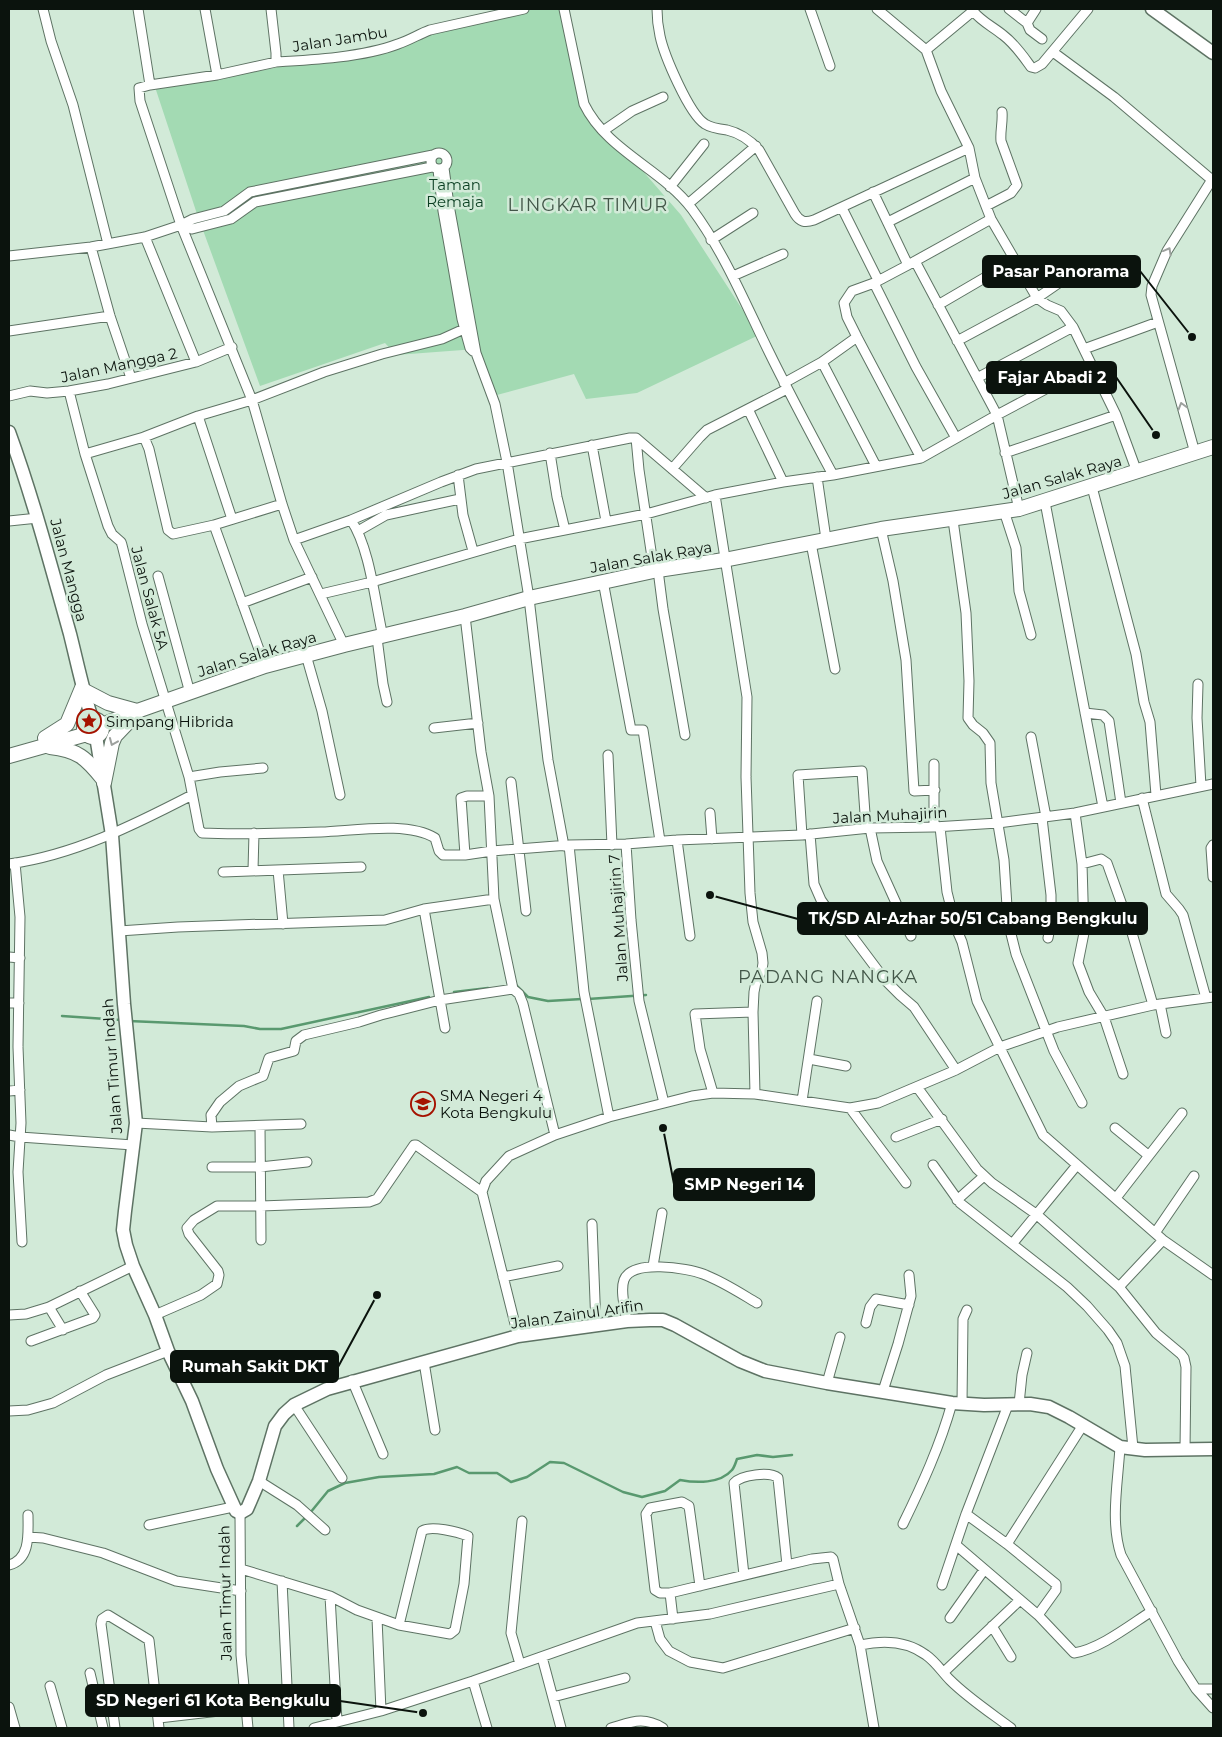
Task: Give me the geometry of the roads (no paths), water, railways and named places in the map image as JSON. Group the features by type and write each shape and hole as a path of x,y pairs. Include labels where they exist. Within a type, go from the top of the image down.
{"main road":[{"name":"Jalan Salak Raya","path":"43,742 92,729 138,710 265,666 529,598 656,570 724,560 881,529 1019,509 1213,447"},
{"path":"9,756 43,742 67,724 82,689 108,703 138,710 115,736 103,781"},
{"path":"9,747 43,742 69,750 84,757 103,781"}],"street":[{"path":"43,9 51,41 73,105 108,244"},
{"path":"138,9 150,84 139,88 140,101 181,225 252,400 294,540 344,645"},
{"path":"205,9 217,75"},
{"path":"271,9 276,62"},
{"name":"Jalan Jambu","path":"150,84 217,75 276,62 315,60 371,51 398,44 418,34 524,9"},
{"path":"564,9 584,104 588,111 615,143 670,187 688,204 712,240 732,276 785,386 833,475"},
{"path":"657,9 660,36 664,50 681,89 696,116 710,127 737,133 756,146 795,214 801,221 814,220 842,208 969,148"},
{"path":"810,9 830,66"},
{"path":"876,9 926,50 942,91 969,148 976,178 991,218 1037,298 1061,311 1073,326 1116,415 1137,472"},
{"path":"926,50 973,9 984,23 1003,34 1016,46 1032,67 1038,67 1053,52 1088,9"},
{"path":"1009,9 1027,23 1030,30 1042,39"},
{"path":"1027,23 1036,9"},
{"path":"1155,10 1213,53"},
{"path":"1053,52 1114,97 1212,179 1167,252 1154,279 1151,296 1195,453"},
{"path":"603,131 632,111 662,97"},
{"path":"986,206 1011,193 1018,185 1001,141 1002,112"},
{"path":"670,187 704,144"},
{"path":"688,204 756,146"},
{"path":"9,256 91,247 145,236 181,225 193,219 224,211 250,192 440,153 446,156 447,162 438,168 255,202 230,219 192,229 181,225"},
{"path":"433,155 430,161 438,168 450,215 476,353 495,404 507,462 529,598 548,760 566,845 584,992 609,1117"},
{"path":"438,168 443,210 464,329 470,348 476,353"},
{"path":"888,222 976,178"},
{"path":"873,192 888,222 938,305 997,415 1019,509"},
{"path":"842,208 916,366 956,438"},
{"path":"712,240 752,213"},
{"path":"921,458 856,337 847,317 844,303 852,292 912,263 991,218"},
{"path":"145,236 196,362"},
{"path":"91,247 110,316 132,378"},
{"path":"732,276 783,254"},
{"path":"938,305 1015,260"},
{"path":"957,341 1037,298 1066,278"},
{"path":"9,331 110,316"},
{"path":"1084,349 1158,322"},
{"path":"977,378 1073,326"},
{"path":"85,454 144,437 198,416 252,400 324,372 382,354 442,339 464,329"},
{"path":"672,469 707,430 748,409 785,386 856,337"},
{"name":"Jalan Mangga 2","path":"9,396 30,391 47,393 70,391 132,378 196,362 232,347"},
{"path":"822,362 876,466"},
{"path":"321,594 372,582 519,539 646,514 710,496 921,458 1091,364"},
{"name":"Jalan Salak 5A","path":"70,391 85,454 108,526 112,534 122,545 164,701 189,778 198,829 202,833 254,833"},
{"path":"748,409 783,482"},
{"path":"1005,453 1116,415"},
{"path":"198,416 232,519"},
{"name":"Jalan Mangga","path":"9,432 38,518 70,635 92,729"},
{"path":"144,437 149,449 170,533 173,534 214,524 282,504"},
{"path":"294,540 351,520 458,475 507,462 630,438 636,438 672,469 710,496 724,560 747,697 746,752 750,893 753,922 762,952 763,963 755,987 753,1012 755,1094"},
{"path":"636,438 646,514 685,735"},
{"path":"592,445 606,521"},
{"path":"550,453 557,497 565,530"},
{"path":"458,475 463,515 473,551"},
{"path":"817,478 826,539"},
{"path":"1092,487 1133,645 1144,702 1150,722 1156,795"},
{"path":"358,530 386,515 460,499"},
{"path":"1045,502 1102,807"},
{"path":"1004,511 1016,548 1019,592 1031,635"},
{"path":"9,520 38,518"},
{"path":"351,520 358,530 372,582 380,637 383,684 387,702"},
{"path":"953,520 966,612 969,682 968,718 987,737 990,743 991,783 1004,860 1008,922 1016,954 1054,1052 1082,1103"},
{"path":"214,524 231,576 265,666"},
{"path":"881,529 893,581 906,660 914,791 935,790"},
{"path":"811,543 835,669"},
{"path":"158,576 190,692"},
{"path":"242,602 312,577"},
{"path":"603,581 631,730 643,730 660,842"},
{"path":"465,616 489,796 494,899 512,985 524,1004 554,1135"},
{"path":"306,655 322,711 340,794"},
{"path":"1198,684 1197,718 1201,786"},
{"path":"1085,713 1103,715 1109,721 1121,803"},
{"path":"434,728 478,723"},
{"name":"Jalan Timur Indah","path":"92,729 112,834 124,1004 136,1123 124,1230 126,1245 168,1351 192,1401 217,1469 237,1510 241,1569 241,1655 248,1728"},
{"path":"1031,737 1044,818 1051,895 1051,922 1048,938"},
{"path":"608,754 612,845"},
{"path":"934,764 937,827 947,892 977,1001 1043,1135 1163,1240 1213,1275"},
{"path":"189,778 220,772 263,768"},
{"path":"911,936 877,861 868,828 862,771 798,775 814,884 822,900 828,910 843,924 885,980 926,1022 956,1070"},
{"path":"511,782 526,910"},
{"name":"Jalan Muhajirin","path":"254,833 309,833 395,828 435,838 439,851 443,854 465,855 566,845 612,845 677,840 748,838 868,828 937,827 998,823 1075,813 1213,784"},
{"path":"22,1242 18,1172 22,1111 14,1047 19,1004 20,917 12,864 58,854 112,834 192,794"},
{"path":"465,855 461,798 467,796 489,796"},
{"path":"518,1336 482,1192 486,1181 509,1156 554,1135 609,1117 664,1102 713,1093 755,1094 850,1108 878,1103 956,1070 1000,1047 1047,1032 1156,1004 1210,998 1180,909 1166,894 1142,798"},
{"path":"710,813 712,839"},
{"path":"1075,813 1082,864 1084,934 1078,963 1089,992 1104,1017 1122,1074"},
{"path":"253,870 254,833"},
{"path":"677,840 690,936"},
{"name":"Jalan Muhajirin 7","path":"626,844 637,990 664,1102"},
{"path":"1213,846 1211,848 1213,877"},
{"path":"1082,864 1101,859 1107,863 1166,1033"},
{"path":"223,872 362,867"},
{"path":"278,870 283,924"},
{"path":"119,931 178,927 385,920 424,909 494,899"},
{"path":"424,909 445,1028"},
{"path":"9,917 20,917"},
{"path":"9,957 20,958"},
{"path":"212,1127 211,1115 220,1102 239,1086 263,1076 269,1058 294,1051 296,1041 304,1035 440,1000 512,985"},
{"path":"802,1102 817,1000"},
{"path":"9,1003 19,1004"},
{"path":"713,1093 700,1049 695,1014 753,1012"},
{"path":"809,1059 846,1066"},
{"path":"917,1087 984,1176 1036,1214 1119,1287 1156,1334 1177,1350 1184,1358 1186,1367 1185,1450"},
{"path":"9,1091 20,1090"},
{"path":"850,1108 906,1183"},
{"path":"1116,1198 1182,1113"},
{"path":"896,1137 942,1119"},
{"path":"136,1123 212,1127 301,1124"},
{"path":"260,1126 261,1240"},
{"path":"1115,1128 1148,1155"},
{"path":"9,1135 134,1145"},
{"path":"155,1315 201,1295 219,1281 218,1271 188,1231 190,1222 217,1206 369,1202 374,1200 414,1145 482,1192"},
{"path":"212,1166 260,1167 308,1162"},
{"path":"933,1165 957,1200 1050,1273 1087,1306 1108,1330 1117,1344 1125,1366 1127,1448 1115,1523 1117,1544 1124,1564 1152,1611 1178,1661 1196,1689 1213,1708"},
{"path":"1013,1243 1077,1165"},
{"path":"957,1200 984,1176"},
{"path":"1155,1233 1194,1176"},
{"path":"653,1266 657,1232 662,1213"},
{"path":"592,1224 596,1326"},
{"path":"1119,1287 1163,1240"},
{"path":"9,1315 36,1312 49,1307 80,1290 133,1266"},
{"path":"504,1278 558,1266"},
{"path":"627,1321 623,1290 625,1278 632,1272 653,1266 702,1274 758,1303"},
{"path":"883,1391 909,1305 911,1291 909,1275"},
{"path":"31,1341 90,1320 94,1316 95,1314 80,1290"},
{"path":"866,1323 870,1307 876,1299 909,1305"},
{"path":"49,1307 63,1330"},
{"path":"903,1524 927,1474 957,1403 963,1319 967,1310"},
{"name":"Jalan Zainul Arifin","path":"237,1510 247,1509 260,1481 275,1426 294,1405 327,1388 518,1336 627,1321 663,1320 740,1361 765,1371 827,1383 957,1403 1049,1407 1127,1448 1144,1450 1213,1449"},
{"path":"827,1383 840,1337"},
{"path":"9,1411 28,1410 53,1403 106,1374 168,1351"},
{"path":"942,1585 966,1514 1014,1405 1027,1353"},
{"path":"424,1362 435,1430"},
{"path":"352,1380 383,1454"},
{"path":"294,1405 342,1478"},
{"path":"1007,1544 1083,1425"},
{"path":"744,1575 734,1482 741,1477 772,1474 778,1478 787,1565"},
{"path":"260,1481 297,1505 325,1530"},
{"path":"700,1586 689,1506 682,1502 650,1508 646,1514 655,1590 660,1593 670,1593 700,1586 744,1575 787,1565 831,1557 834,1559 839,1584 860,1645 872,1727"},
{"path":"149,1525 237,1510"},
{"path":"966,1514 1056,1584 1056,1590 1038,1615"},
{"path":"9,1565 16,1563 23,1557 28,1537 28,1515"},
{"path":"520,1664 511,1633 522,1521"},
{"path":"241,1569 330,1596 357,1610 398,1625 450,1634 454,1632 464,1584 468,1536 424,1528 398,1625"},
{"path":"28,1537 43,1538 103,1553 176,1581 241,1591"},
{"path":"956,1545 1038,1615 1074,1653 1085,1651 1152,1611"},
{"path":"950,1618 984,1570"},
{"path":"282,1581 289,1728"},
{"path":"314,1728 380,1711 473,1681 637,1623 710,1614 839,1584"},
{"path":"670,1593 673,1619"},
{"path":"330,1596 337,1721"},
{"path":"944,1672 1020,1600"},
{"path":"115,1728 101,1624 102,1619 108,1615 149,1640 160,1728"},
{"path":"377,1618 380,1711"},
{"path":"655,1621 660,1640 669,1651 690,1662 723,1668 855,1628"},
{"path":"992,1626 1011,1657"},
{"path":"860,1645 878,1641 911,1647 926,1655 950,1680 1010,1728"},
{"path":"542,1657 562,1728"},
{"path":"90,1673 103,1728"},
{"path":"553,1697 625,1678"},
{"path":"473,1681 487,1728"},
{"path":"50,1686 62,1728"},
{"path":"1196,1689 1213,1689"},
{"path":"9,1707 15,1728"},
{"path":"159,1718 245,1708"},
{"path":"611,1728 640,1720 648,1721 663,1728"}],"waterway":[{"path":"516,985 528,997 548,1001 582,999"},
{"path":"454,992 488,988"},
{"path":"588,999 646,995"},
{"path":"129,1021 281,1029 429,997"},
{"path":"62,1016 121,1020"},
{"path":"310,1513 328,1491 345,1483 379,1477 434,1474 457,1467 469,1473 497,1473 511,1482 527,1477 550,1462 564,1463 623,1492 642,1497 665,1491 680,1480 700,1482 721,1478 732,1470 737,1459 757,1455 773,1457 792,1455"},
{"path":"297,1526 306,1517"}],"place":[{"name":"Pasar Panorama","path":"1192,337"},
{"name":"Fajar Abadi 2","path":"1156,435"},
{"name":"Simpang Hibrida","path":"89,721"},
{"name":"TK/SD Al-Azhar 50/51 Cabang Bengkulu","path":"710,895"},
{"name":"SMA Negeri 4 Kota Bengkulu","path":"423,1104"},
{"name":"SMP Negeri 14","path":"663,1128"},
{"name":"Rumah Sakit DKT","path":"377,1295"},
{"name":"SD Negeri 61 Kota Bengkulu","path":"423,1713"}],"district":[{"name":"LINGKAR TIMUR","path":"588,205"},
{"name":"PADANG NANGKA","path":"828,977"}],"park label":[{"name":"Taman Remaja","path":"455,192"}]}
